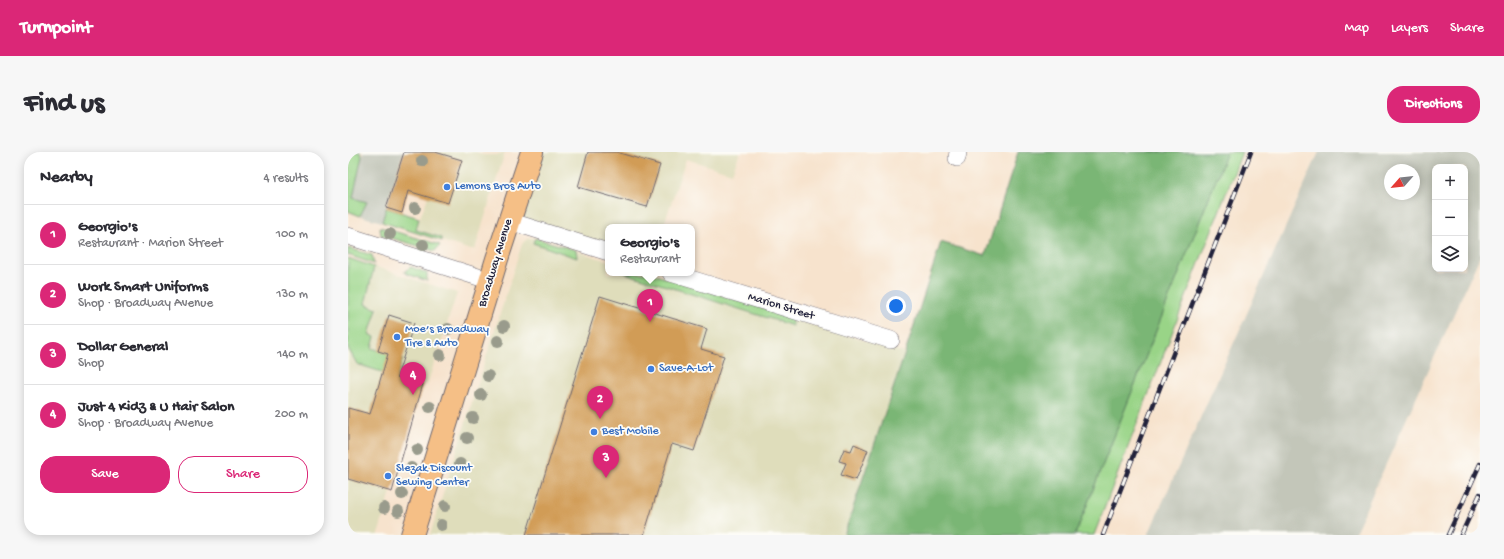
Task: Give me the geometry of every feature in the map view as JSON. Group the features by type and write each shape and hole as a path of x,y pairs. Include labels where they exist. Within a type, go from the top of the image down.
{"main road":[{"name":"Broadway Avenue","path":"412,535 509,221 532,152"}],"street":[{"path":"509,221 605,251"},
{"path":"348,236 491,280"},
{"name":"Marion Street","path":"681,276 891,340"}],"shaded area":[{"path":"363,152 404,152 382,222 360,216 367,202 353,198"},
{"path":"429,152 477,152 483,155 496,155 505,152 475,249 471,250 442,241 442,238 415,230 428,197 416,193"},
{"path":"531,152 740,152 732,173 686,159 664,224 605,224 605,252 509,221"},
{"path":"1319,152 1480,152 1480,256 1354,535 1148,535"},
{"path":"528,238 535,238 605,260 605,276 659,276 905,353 844,535 430,535 522,244"},
{"path":"348,258 457,293 427,385 423,384 378,535 348,535"}],"green space":[{"path":"348,152 360,152 362,156 353,198 367,202 360,216 348,211"},
{"path":"1018,152 1227,152 1075,535 844,535 941,242 985,256"},
{"path":"1227,152 1242,152 1094,535 1075,535"},
{"path":"386,208 419,218 416,230 442,238 442,241 382,222"},
{"path":"380,227 440,245 435,251 381,235"},
{"path":"535,238 576,250 577,258 533,243"},
{"path":"348,248 372,255 374,264 348,255"},
{"path":"348,258 374,267 365,304 377,309 369,334 375,337 372,348 403,359 397,377 357,364 348,348"},
{"path":"411,267 427,273 427,281 405,273 405,271"},
{"path":"635,276 659,276 790,316 793,326"}],"building":[{"path":"404,152 435,152 462,160 448,203 408,191 402,213 386,208"},
{"path":"588,152 616,152 660,165 647,207 578,187"},
{"path":"600,296 707,329 701,349 724,356 694,451 672,444 644,535 526,535"},
{"path":"389,315 414,323 397,377 423,384 392,492 348,479 348,408 370,414 388,354 378,351"},
{"path":"854,444 868,450 856,480 841,475 846,463 839,461 844,449 851,451"}],"railway":[{"path":"1103,535 1251,152"},
{"path":"1448,535 1480,464"},
{"path":"1461,535 1480,494"}],"place":[{"name":"Lemons Bros Auto","path":"447,187"},
{"name":"Georgio's","path":"650,322"},
{"name":"Moe’s Broadway Tire & Auto","path":"397,337"},
{"name":"Save-A-Lot","path":"651,369"},
{"name":"Just 4 Kidz & U Hair Salon","path":"413,395"},
{"name":"Work Smart Uniforms","path":"600,419"},
{"name":"Best Mobile","path":"594,432"},
{"name":"Slezak Discount Sewing Center","path":"388,476"},
{"name":"Dollar General","path":"606,478"}]}
